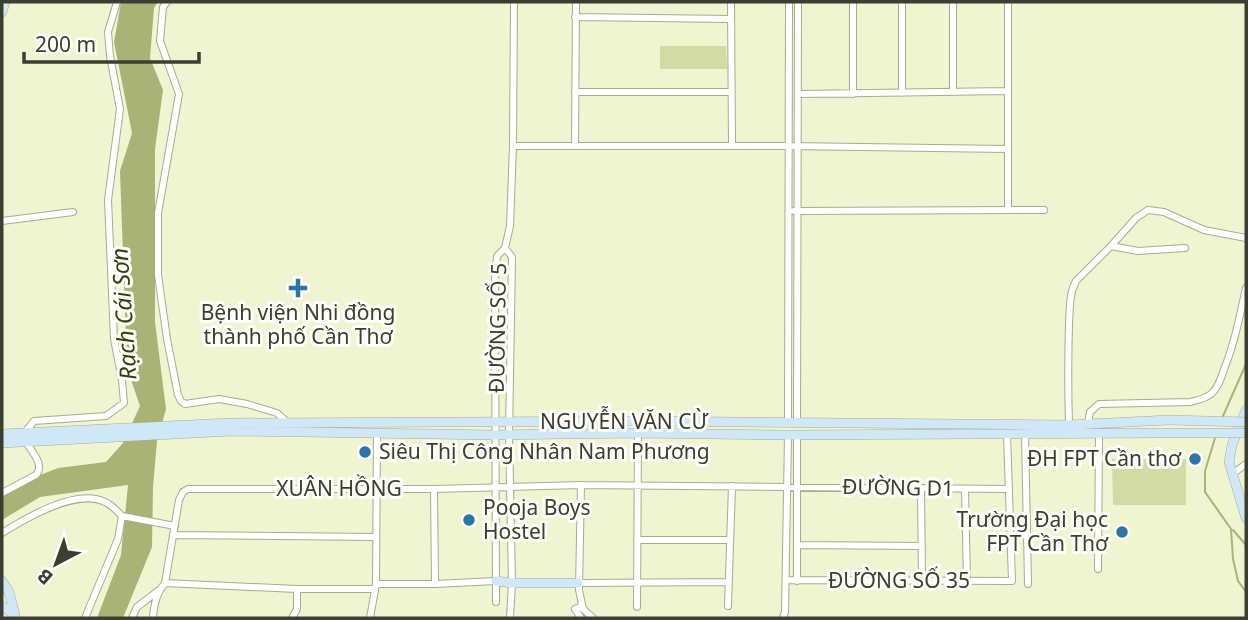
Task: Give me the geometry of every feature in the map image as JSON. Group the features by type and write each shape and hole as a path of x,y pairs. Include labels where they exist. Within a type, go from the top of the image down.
{"main road":[{"path":"2,12 5,2"},
{"path":"1246,410 1232,445 1229,461 1246,518"},
{"name":"NGUYỄN VĂN CỪ","path":"2,434 25,437 288,423 495,435 792,435 1007,429 1169,420 1246,422"},
{"path":"638,421 638,433"},
{"name":"NGUYỄN VĂN CỪ","path":"231,427 377,427 496,422 638,421 792,422 1007,429 1025,434 1246,433"},
{"path":"792,422 792,435"},
{"name":"NGUYỄN VĂN CỪ","path":"2,443 25,437"},
{"path":"2,581 9,592 16,617"},
{"path":"496,581 578,583"},
{"path":"2,591 4,603 16,617"}],"street":[{"path":"2,493 39,472 38,462 25,437 34,421 106,416 124,403 114,339 108,200 120,109 108,32 117,2"},
{"path":"167,2 163,7 160,41 179,93 158,213 158,275 178,395 185,404 219,399 247,404 277,413 288,423"},
{"path":"505,248 510,226 513,146 514,2"},
{"path":"575,146 576,2"},
{"path":"731,2 732,146"},
{"path":"789,2 792,422"},
{"path":"792,422 799,94 798,2"},
{"path":"853,2 853,94"},
{"path":"902,2 902,93"},
{"path":"953,2 953,92"},
{"path":"1008,210 1009,2"},
{"path":"575,17 731,19"},
{"path":"799,94 1009,91"},
{"path":"575,92 731,92"},
{"path":"513,146 1008,149"},
{"path":"789,211 1044,210"},
{"path":"1069,425 1067,373 1071,292 1076,281 1140,214 1148,210 1164,212 1204,230 1246,238"},
{"path":"2,220 73,212"},
{"path":"1111,246 1138,251 1185,248"},
{"name":"ĐƯỜNG SỐ 5","path":"496,602 496,256 505,248 512,257 510,618"},
{"path":"1088,424 1090,412 1099,404 1190,402 1203,399 1212,393 1232,350 1246,288"},
{"path":"370,618 376,586 377,427"},
{"path":"1007,429 1008,489"},
{"path":"637,607 638,433"},
{"path":"1098,569 1099,433"},
{"path":"1025,434 1028,584"},
{"path":"783,617 787,486 792,435"},
{"path":"792,435 797,486 797,580"},
{"path":"1231,474 1246,464"},
{"path":"582,485 578,583 582,606 593,618"},
{"name":"XUÂN HỒNG","path":"175,526 179,500 188,489 434,489 638,485"},
{"name":"ĐƯỜNG D1","path":"638,485 1008,489"},
{"path":"728,606 732,486"},
{"path":"921,488 922,582"},
{"path":"434,489 435,584"},
{"path":"965,489 967,581"},
{"name":"ĐƯỜNG SỐ 35","path":"786,580 1012,581 1008,489"},
{"path":"2,533 44,509 88,498 104,501 125,517 175,526 165,583 137,607 132,618"},
{"path":"85,618 125,517"},
{"path":"173,536 376,537"},
{"path":"637,540 730,540"},
{"path":"797,545 922,546"},
{"path":"165,583 297,589 496,581"},
{"path":"578,583 729,582"},
{"path":"292,618 297,609 297,589"},
{"path":"153,618 159,590"},
{"path":"581,618 575,609 582,606"}],"shaded area":[{"name":"Rạch Cái Sơn","path":"121,2 158,2 154,8 150,58 163,90 155,149 155,322 166,409 157,441 152,547 123,618 97,618 121,555 128,485 40,497 2,520 2,490 58,468 106,462 123,443 140,406 127,368 120,171 132,133 114,42"},
{"path":"660,46 726,46 727,69 660,69"},
{"path":"1112,459 1186,459 1186,505 1113,505"}],"waterway":[{"path":"1223,416 1246,364"},
{"path":"1215,438 1205,471 1205,492 1231,529 1238,581 1246,592"},
{"path":"1233,530 1246,545"}],"place":[{"name":"Bệnh viện Nhi đồng thành phố Cần Thơ","path":"298,288"},
{"name":"Siêu Thị Công Nhân Nam Phương","path":"365,452"},
{"name":"ĐH FPT Cần thơ","path":"1195,459"},
{"name":"Pooja Boys Hostel","path":"469,520"},
{"name":"Trường Đại học FPT Cần Thơ","path":"1122,532"}]}
